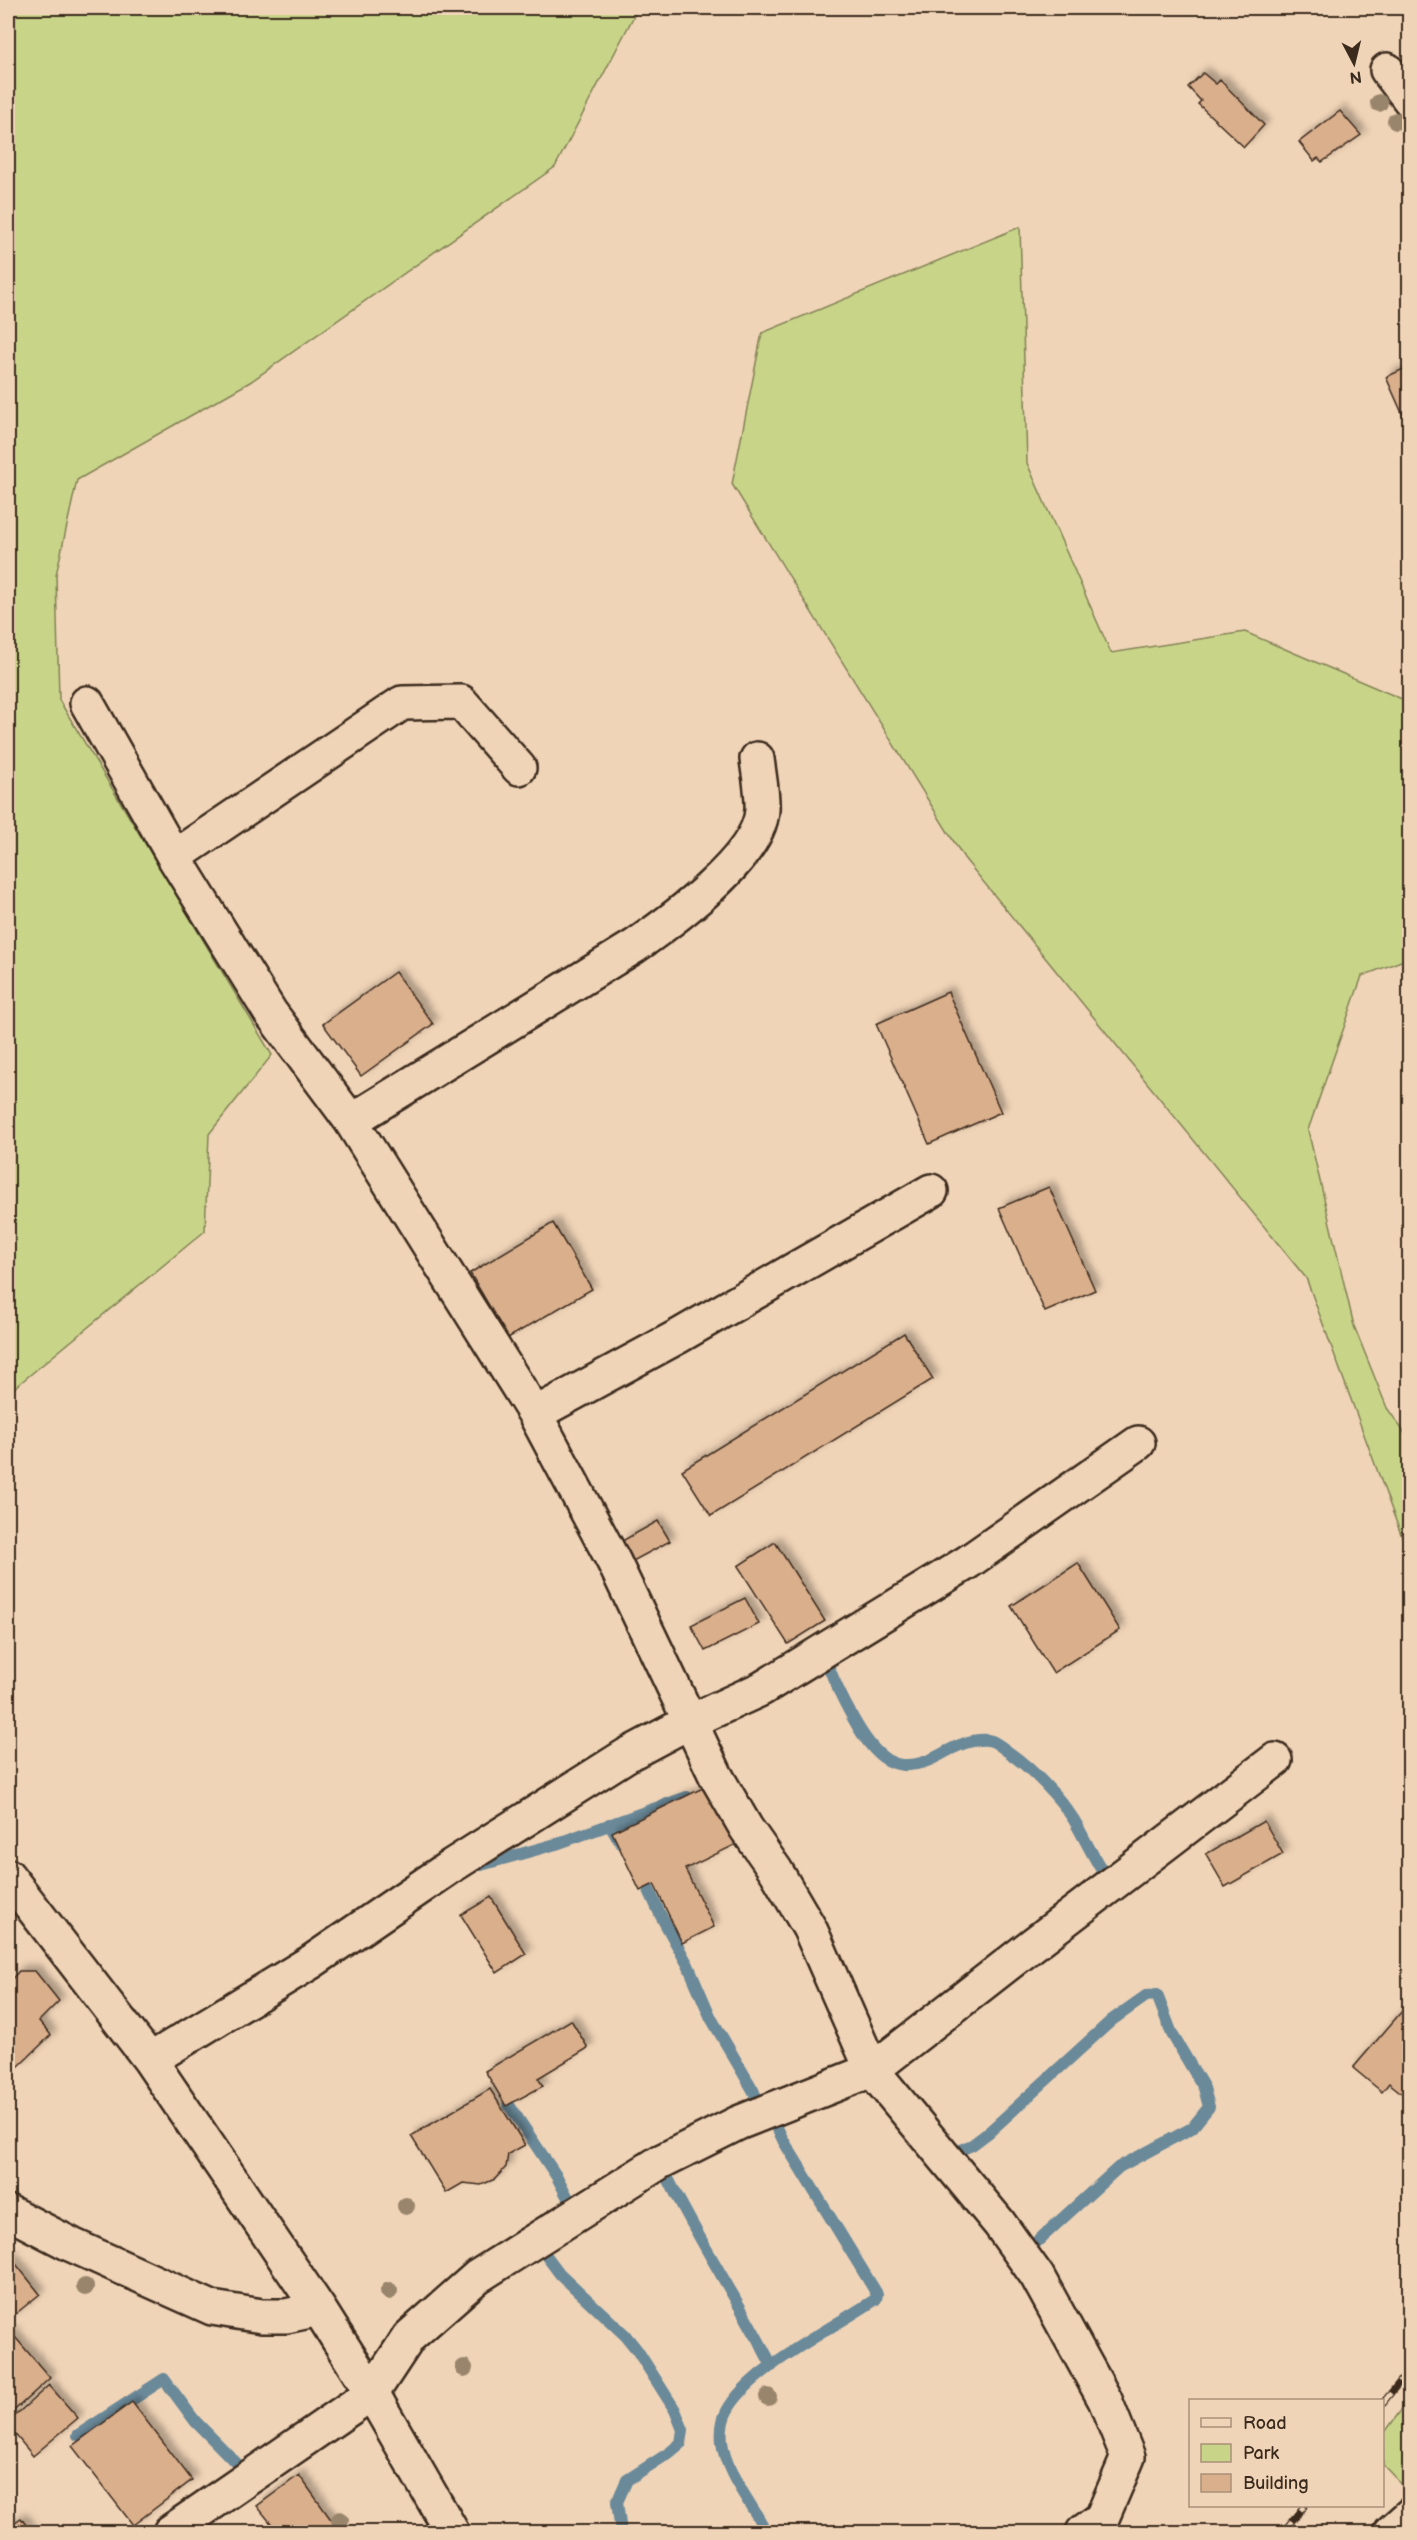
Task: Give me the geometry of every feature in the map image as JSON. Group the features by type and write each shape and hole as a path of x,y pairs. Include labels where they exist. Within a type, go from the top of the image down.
{"street":[{"path":"1387,70 1410,100"},
{"path":"174,857 402,703 461,702 519,768"},
{"path":"87,703 174,857 270,1012 351,1121 535,1414 614,1562 716,1776 810,1929 872,2070 999,2223 1037,2276 1105,2400 1128,2457 1102,2518 1083,2532"},
{"path":"351,1121 635,946 672,921 721,878 754,837 762,811 757,759"},
{"path":"535,1414 679,1336 932,1191"},
{"path":"150,2060 311,1962 453,1865 627,1755 689,1722 761,1689 818,1656 968,1562 1138,1443"},
{"path":"170,2532 372,2393 409,2337 477,2277 660,2162 738,2123 872,2070 1275,1760"},
{"path":"8,1876 150,2060 319,2309 372,2393 452,2532"},
{"path":"8,2212 72,2245 212,2308 262,2316 286,2316 319,2309"},
{"path":"1391,2532 1410,2515"}],"green space":[{"path":"8,8 638,8 555,167 250,382 77,480 56,575 59,700 272,1055 209,1134 205,1231 8,1393"},
{"path":"1020,227 1027,463 1111,653 1245,632 1409,702 1409,958 1362,976 1308,1130 1354,1326 1387,1408 1409,1439 1409,1556 1306,1278 964,858 732,484 762,333"},
{"path":"1409,2399 1409,2484 1403,2486 1384,2466 1384,2434"}],"building":[{"path":"1203,73 1216,84 1220,80 1264,125 1244,147 1198,104 1201,101 1188,87"},
{"path":"1340,111 1361,135 1322,162 1318,158 1314,161 1299,142"},
{"path":"1410,366 1410,431 1386,377"},
{"path":"395,972 433,1024 361,1076 323,1024"},
{"path":"948,992 1001,1112 929,1144 876,1024"},
{"path":"1049,1187 1095,1290 1045,1312 999,1208"},
{"path":"553,1223 592,1289 508,1338 470,1273"},
{"path":"904,1333 933,1379 711,1516 682,1470"},
{"path":"658,1521 670,1541 633,1561 622,1541"},
{"path":"775,1542 825,1621 788,1644 738,1566"},
{"path":"1078,1563 1120,1630 1053,1673 1011,1606"},
{"path":"745,1598 759,1624 705,1651 691,1625"},
{"path":"713,1783 741,1842 685,1869 714,1927 682,1943 654,1884 640,1891 612,1832"},
{"path":"1264,1821 1283,1854 1225,1887 1206,1854"},
{"path":"491,1897 526,1954 497,1973 461,1915"},
{"path":"19,1971 35,1971 59,2001 39,2021 51,2035 18,2067 8,2056 8,1983"},
{"path":"1409,2003 1410,2100 1389,2083 1382,2092 1353,2068"},
{"path":"571,2020 588,2048 538,2078 543,2086 506,2106 485,2071"},
{"path":"490,2089 525,2145 508,2154 506,2167 495,2179 481,2185 463,2183 446,2193 411,2136"},
{"path":"8,2254 40,2294 8,2320"},
{"path":"8,2331 50,2378 8,2416"},
{"path":"49,2385 78,2418 33,2456 8,2426 8,2422"},
{"path":"132,2402 192,2480 133,2525 72,2446"},
{"path":"299,2475 340,2532 278,2532 257,2506"},
{"path":"21,2518 31,2532 8,2532 8,2527"}],"waterway":[{"path":"828,1665 861,1732 878,1753 888,1760 910,1765 924,1762 965,1743 979,1740 992,1741 1019,1760 1045,1784 1068,1811 1110,1883"},
{"path":"481,1865 556,1844 687,1797"},
{"path":"609,1824 621,1843"},
{"path":"641,1873 688,1965 711,2018 753,2090 762,2111"},
{"path":"953,2153 972,2145 988,2133 1112,2020 1146,1996 1157,1995 1172,2034 1204,2088 1209,2107 1192,2128 1119,2167 1030,2248"},
{"path":"509,2105 557,2177 568,2198"},
{"path":"766,2532 734,2477 724,2454 722,2434 725,2415 738,2395 754,2379 794,2350 876,2299 877,2294 783,2140 772,2117"},
{"path":"661,2164 772,2366"},
{"path":"536,2242 560,2274 625,2335 637,2350 675,2410 683,2430 681,2443 627,2480 617,2502 621,2532"},
{"path":"78,2435 164,2379 195,2421 248,2475"}],"railway":[{"path":"1384,2402 1410,2369"},
{"path":"1283,2532 1303,2507"}]}
